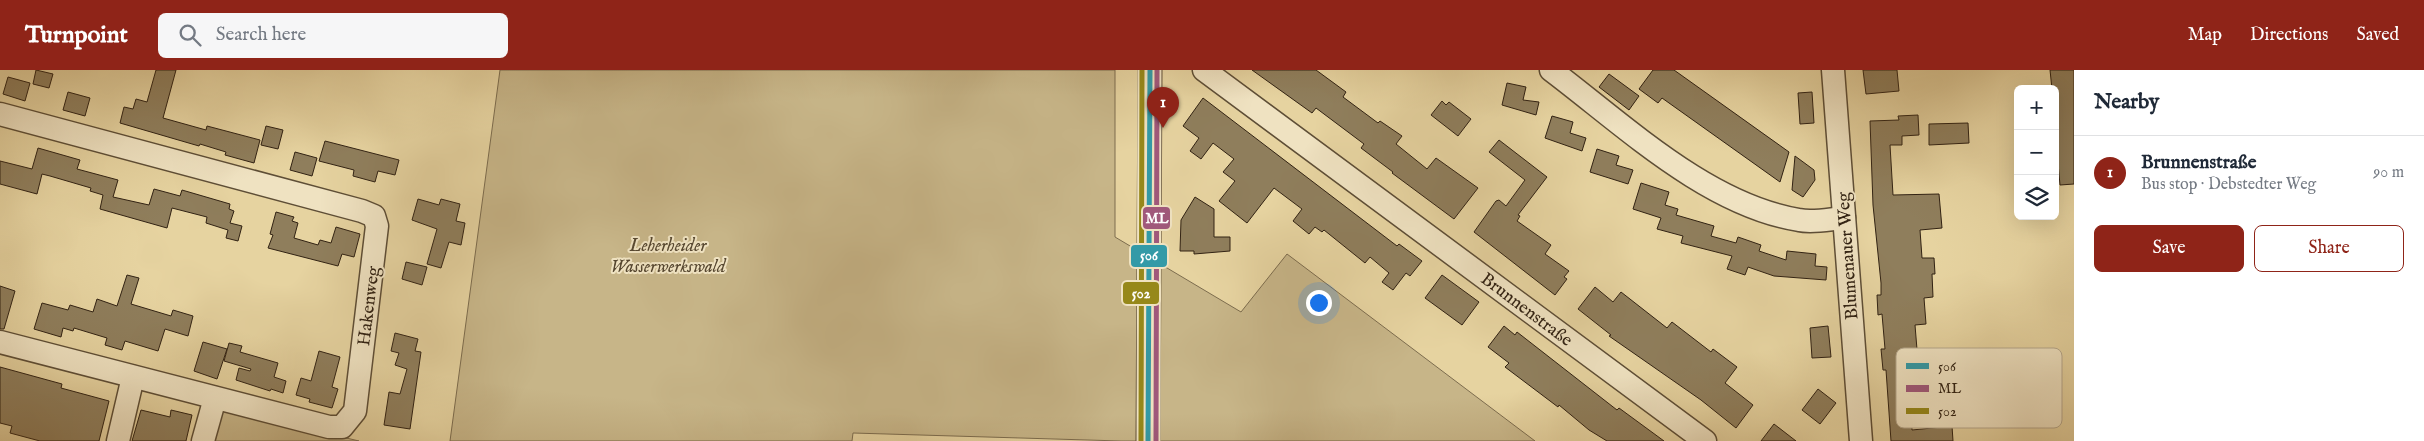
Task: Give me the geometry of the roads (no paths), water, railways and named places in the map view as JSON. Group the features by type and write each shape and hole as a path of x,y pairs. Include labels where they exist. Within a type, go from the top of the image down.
{"street":[{"path":"1148,441 1150,70"},
{"name":"Brunnenstraße","path":"1204,70 1705,441"},
{"path":"1551,70 1681,170 1721,193 1762,212 1801,221 1844,218"},
{"name":"Blumenauer Weg","path":"1833,70 1862,441"},
{"name":"Hakenweg","path":"0,114 353,208 374,216 377,232 355,411 350,420 342,427 329,427 0,342"},
{"path":"118,441 133,377"},
{"path":"203,441 216,398"}],"place":[{"name":"Brunnenstraße","path":"1163,128"}],"park label":[{"name":"Leherheider Wasserwerkswald","path":"668,255"}]}
